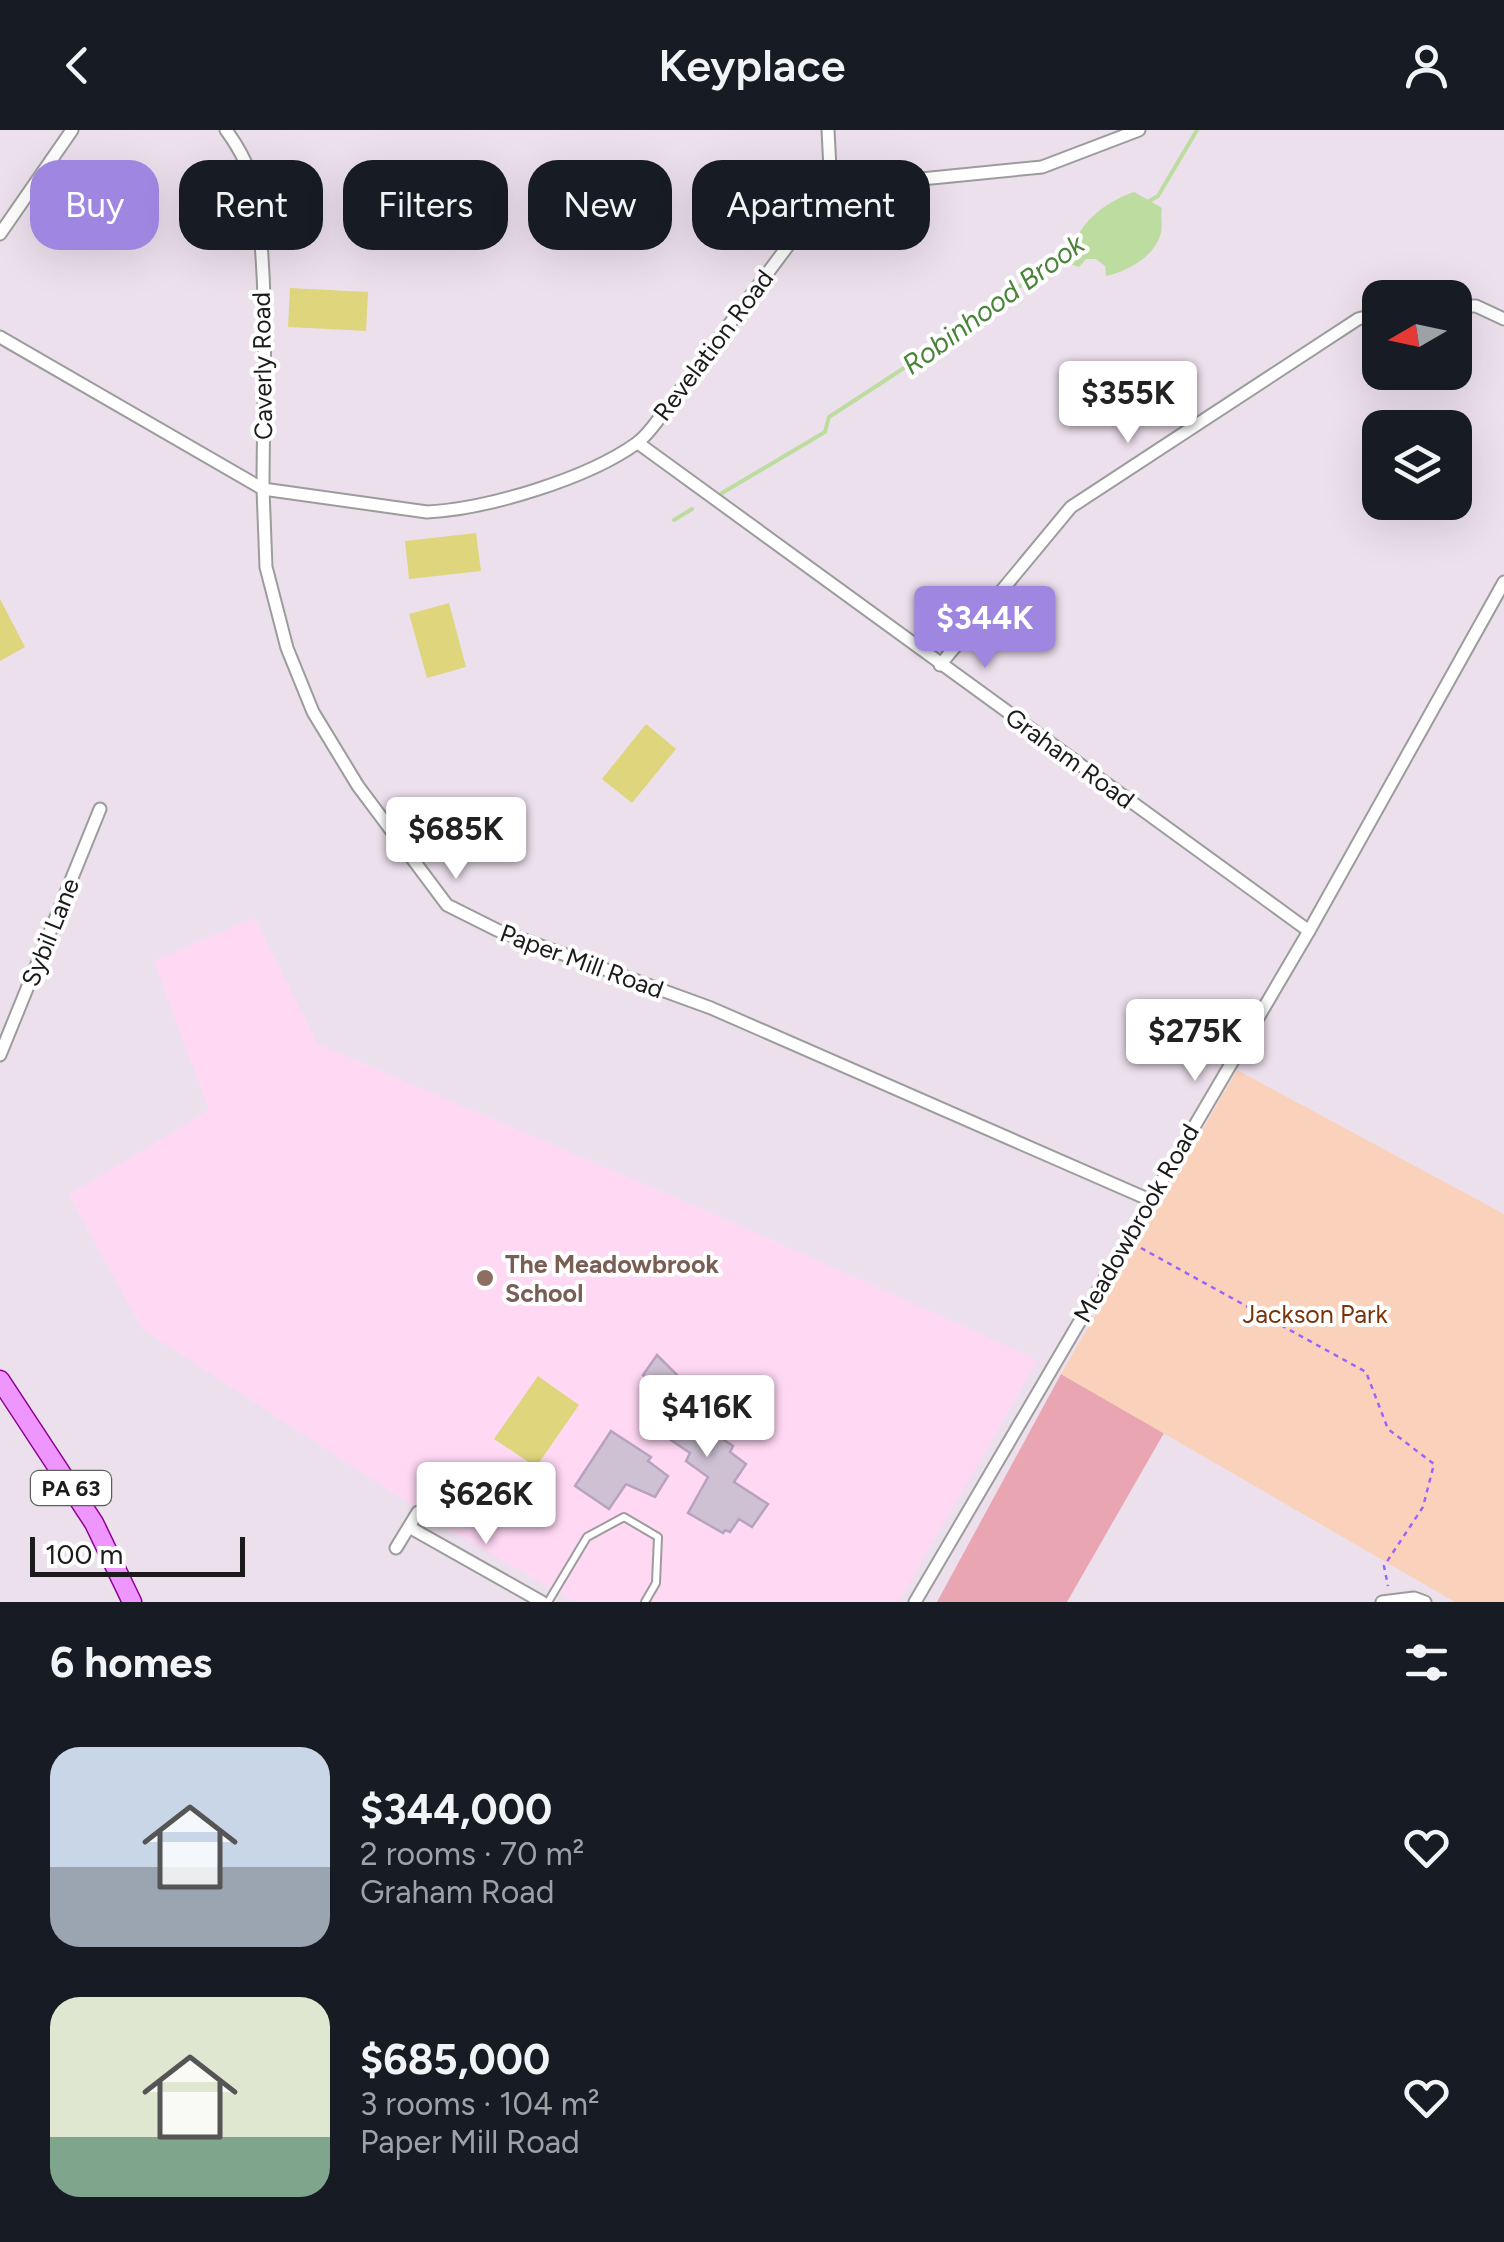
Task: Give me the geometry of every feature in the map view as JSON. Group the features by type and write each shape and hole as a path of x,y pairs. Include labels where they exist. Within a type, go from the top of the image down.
{"main road":[{"name":"PA 63","path":"0,1380 94,1523 132,1602"}],"street":[{"path":"0,234 72,130"},
{"name":"Caverly Road","path":"226,130 242,152 254,191 264,318 263,489"},
{"path":"828,130 830,160"},
{"path":"930,178 1042,167 1139,130"},
{"name":"Revelation Road","path":"263,489 427,512 447,511 553,484 638,442 785,250"},
{"path":"1472,306 1504,320"},
{"path":"940,665 1072,507 1362,317"},
{"path":"0,337 263,489"},
{"name":"Graham Road","path":"638,442 1309,931"},
{"name":"Paper Mill Road","path":"263,489 266,567 287,648 313,712 358,786 447,904 497,930 711,1008 1150,1200"},
{"name":"Meadowbrook Road","path":"915,1602 1309,931 1504,582"},
{"name":"Sybil Lane","path":"0,1054 100,809"},
{"path":"396,1548 418,1512"},
{"path":"410,1527 545,1602"},
{"path":"1382,1602 1414,1598 1424,1602"}],"lane":[{"path":"545,1602 587,1537 624,1517 658,1537 656,1583 645,1602"}],"path":[{"path":"1126,1240 1366,1372 1388,1429 1434,1464 1423,1508 1384,1566 1390,1601"}],"shaded area":[{"path":"1134,192 1162,208 1161,232 1154,248 1132,266 1106,276 1105,266 1096,259 1086,259 1079,267 1070,264 1076,239 1090,219"},
{"path":"290,288 368,292 366,331 288,327"},
{"path":"476,533 481,571 409,579 405,541"},
{"path":"0,599 25,647 0,661"},
{"path":"449,603 466,667 427,678 409,614"},
{"path":"646,724 676,749 632,803 602,779"},
{"name":"The Meadowbrook School","path":"254,918 318,1044 741,1226 1038,1360 898,1602 575,1602 442,1525 142,1329 69,1195 209,1110 154,961"},
{"path":"1061,1374 1164,1433 1067,1602 937,1602"},
{"path":"538,1376 579,1405 536,1467 494,1439"}],"green space":[{"name":"Jackson Park","path":"1237,1070 1504,1214 1504,1602 1455,1602 1061,1374"}],"building":[{"path":"657,1355 685,1383 679,1392 689,1409 710,1422 706,1428 733,1446 730,1452 746,1464 734,1482 768,1504 752,1527 739,1519 730,1532 723,1533 688,1513 708,1477 686,1461 690,1453 668,1438 678,1416 673,1405 643,1375"},
{"path":"611,1431 651,1457 648,1461 668,1476 655,1497 626,1484 609,1509 575,1486"}],"waterway":[{"name":"Robinhood Brook","path":"1146,203 1158,196 1197,130"},
{"name":"Robinhood Brook","path":"722,493 825,432 829,417 904,368 929,346 945,342 978,320 1072,244"},
{"name":"Robinhood Brook","path":"674,520 692,509"}],"place":[{"name":"The Meadowbrook School","path":"485,1278"}]}
